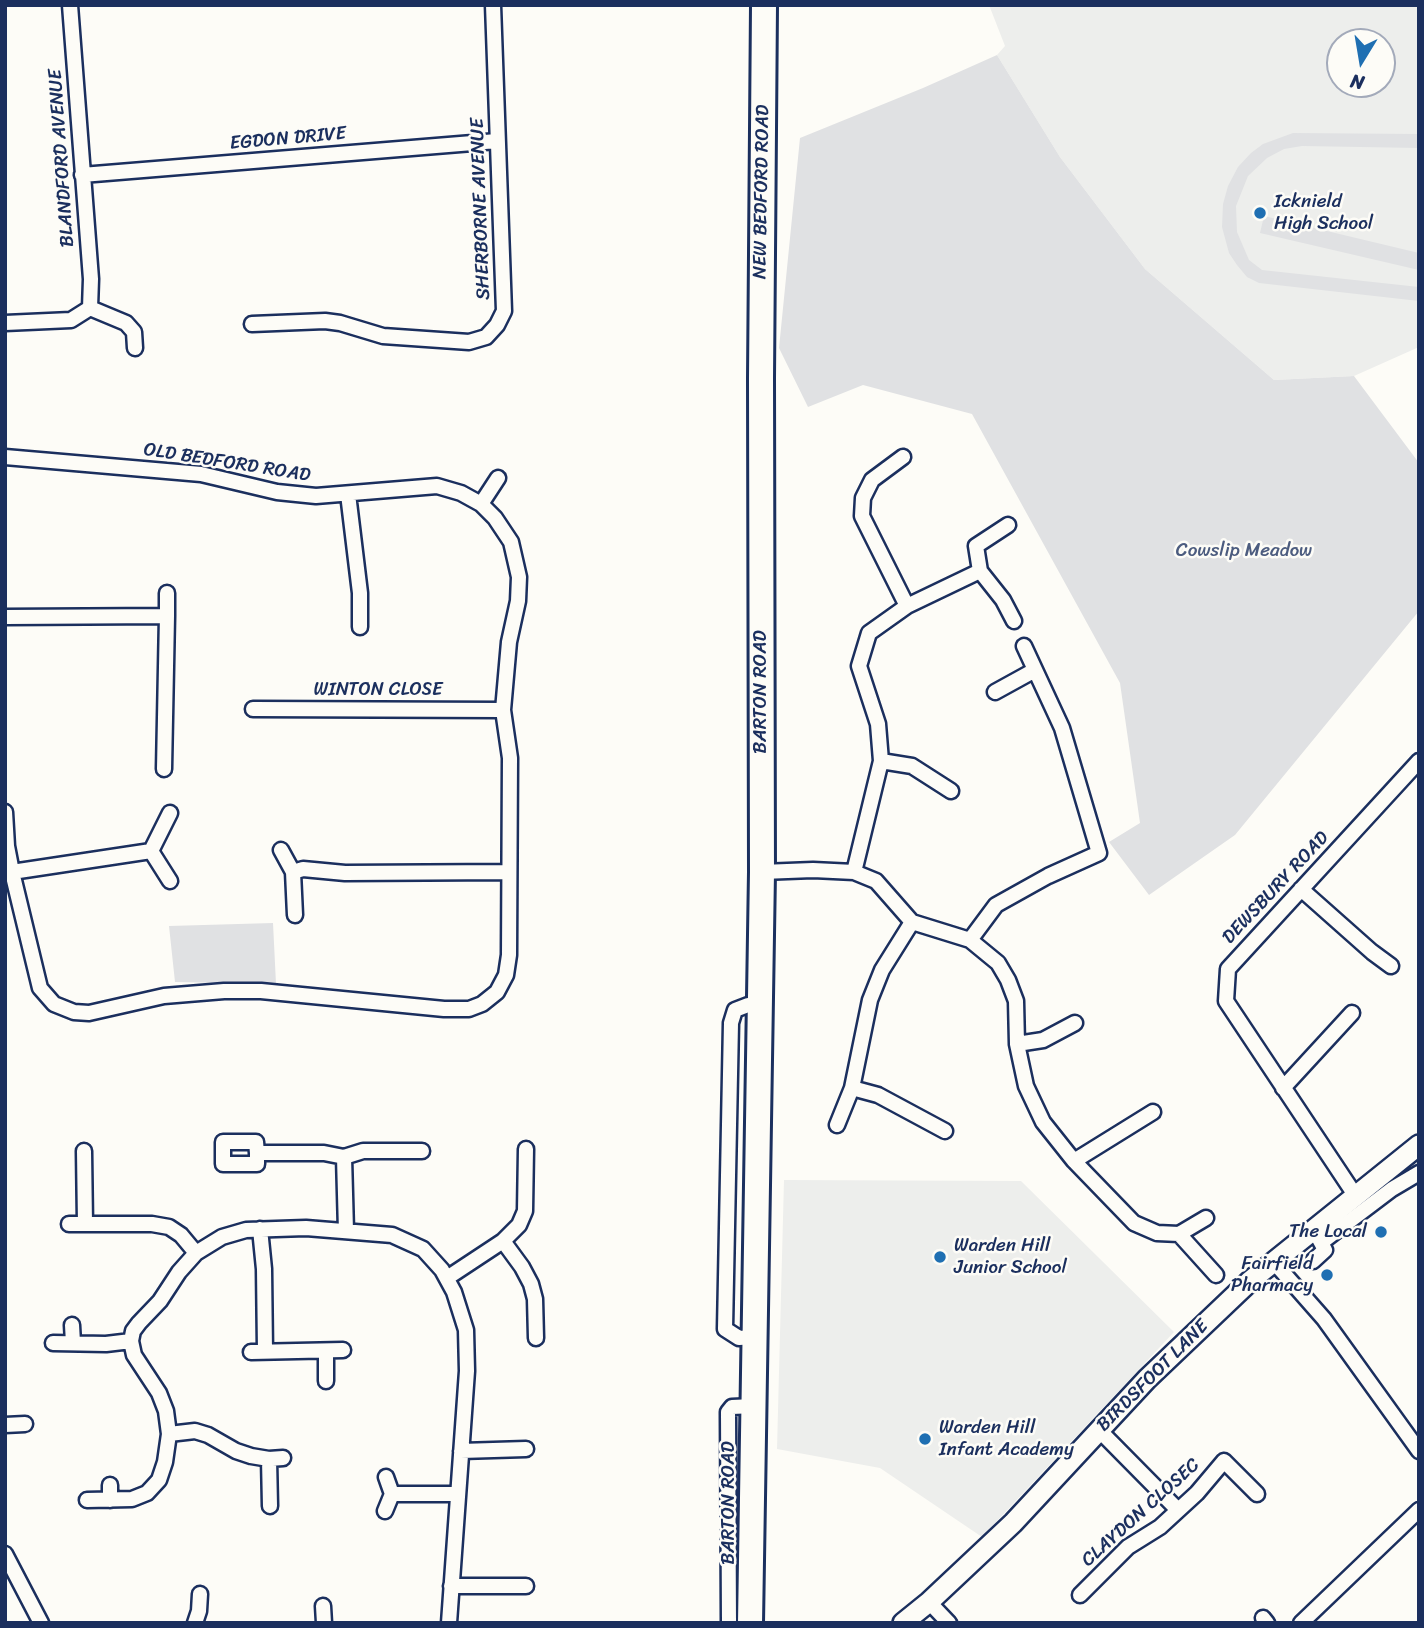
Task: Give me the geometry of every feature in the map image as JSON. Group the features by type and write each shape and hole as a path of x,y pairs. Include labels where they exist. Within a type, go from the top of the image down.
{"highway":[{"name":"NEW BEDFORD ROAD","path":"761,378 764,5"},
{"name":"BARTON ROAD","path":"750,1623 762,872 761,378"}],"street":[{"name":"BLANDFORD AVENUE","path":"70,5 90,308"},
{"name":"SHERBORNE AVENUE","path":"252,324 326,321 383,336 469,342 486,337 497,326 503,311 493,5"},
{"name":"EGDON DRIVE","path":"82,175 497,141"},
{"path":"5,323 71,320 90,308 126,323 134,332 135,348"},
{"path":"5,471 6,457"},
{"name":"OLD BEDFORD ROAD","path":"5,812 12,872 40,988 54,1004 74,1012 89,1013 185,994 261,991 469,1009 482,1004 497,992 506,975 509,956 510,758 503,710 509,642 518,601 518,567 511,542 495,517 461,493 438,486 316,496 276,492 201,474 6,457"},
{"path":"903,457 872,480 863,498 862,516 907,606"},
{"path":"481,505 498,478"},
{"path":"348,494 360,593 360,627"},
{"path":"1008,525 976,546 980,571 1003,600 1014,621"},
{"path":"854,873 881,761 878,724 859,666 869,633 907,606 980,571"},
{"path":"164,769 167,593"},
{"path":"5,617 167,616"},
{"path":"970,940 996,905 1048,876 1099,853 1062,728 1024,646"},
{"path":"995,692 1035,670"},
{"name":"WINTON CLOSE","path":"253,709 503,710"},
{"path":"881,761 912,765 951,791"},
{"name":"DEWSBURY ROAD","path":"1355,1195 1226,1001 1228,969 1419,761"},
{"path":"151,851 170,813"},
{"path":"281,850 293,872 295,915"},
{"path":"12,872 151,851"},
{"path":"151,851 170,881"},
{"path":"293,872 303,869 345,873 508,872"},
{"path":"762,872 813,870 854,873 876,881 912,922 970,940 998,963 1008,980 1016,1000 1017,1044 1026,1086 1043,1122 1074,1161 1134,1223 1157,1233 1178,1234 1206,1218"},
{"path":"1301,889 1371,953 1391,966"},
{"path":"837,1125 852,1088 870,1000 882,970 912,922"},
{"path":"754,1337 739,1338 725,1329 731,1023 735,1010 748,1005 760,1006"},
{"path":"1283,1088 1352,1013"},
{"path":"1017,1044 1044,1040 1075,1023"},
{"path":"852,1088 878,1095 945,1130"},
{"path":"1074,1161 1153,1112"},
{"name":"BIRDSFOOT LANE","path":"902,1623 929,1602 1013,1523 1147,1378 1273,1261 1317,1236 1355,1195 1387,1181 1419,1145"},
{"path":"447,1278 503,1241 519,1225 525,1211 526,1149"},
{"path":"84,1151 85,1224"},
{"path":"257,1153 324,1153 344,1157 363,1151 422,1152"},
{"path":"344,1157 346,1231"},
{"path":"1312,1261 1325,1250 1317,1236 1387,1181 1419,1174"},
{"path":"69,1224 152,1224 169,1227 196,1253"},
{"path":"260,1229 264,1269 258,1352 343,1350"},
{"path":"87,1500 110,1492 132,1499 147,1493 159,1480 169,1434 166,1411 159,1393 134,1354 131,1341 133,1331 160,1301 179,1272 196,1253 234,1233 260,1229 346,1231 392,1236 407,1241 423,1249 435,1260 447,1278 461,1312 468,1350 449,1623"},
{"path":"1178,1234 1216,1275"},
{"path":"728,1237 755,1238"},
{"path":"503,1241 531,1284 535,1299 536,1338"},
{"path":"1273,1261 1324,1319 1419,1451"},
{"path":"72,1325 73,1343"},
{"path":"53,1343 106,1344 131,1341"},
{"path":"326,1351 326,1381"},
{"name":"BARTON ROAD","path":"729,1623 728,1412 732,1407 754,1406"},
{"path":"5,1425 25,1424"},
{"path":"1099,1430 1177,1509"},
{"path":"169,1434 195,1431 208,1435 236,1451 276,1459 270,1506"},
{"path":"461,1451 526,1449"},
{"name":"CLAYDON CLOSEC","path":"1080,1595 1128,1547 1160,1527 1197,1493 1224,1461 1256,1494"},
{"path":"385,1511 392,1494 386,1477"},
{"path":"392,1494 458,1494"},
{"path":"1301,1623 1419,1510"},
{"path":"5,1554 41,1623"},
{"path":"451,1586 526,1586"},
{"path":"195,1623 200,1594"},
{"path":"929,1602 948,1623"},
{"path":"323,1606 324,1623"}],"shaded area":[{"name":"Icknield High School","path":"989,5 1419,5 1419,347 1354,376 1274,380 1145,269 1060,157 997,55 1005,46"},
{"name":"Warden Hill Junior School","path":"784,1180 1021,1181 1174,1332 982,1537 880,1468 777,1449"}],"green space":[{"name":"Cowslip Meadow","path":"997,55 1060,157 1145,269 1274,380 1354,376 1419,463 1419,611 1235,835 1149,895 1109,842 1140,823 1120,683 972,414 863,385 808,407 779,348 800,138"},
{"path":"1293,133 1419,134 1419,148 1302,146 1284,149 1267,158 1248,176 1236,206 1237,232 1249,260 1262,270 1419,287 1419,301 1259,283 1247,277 1237,265 1229,253 1222,227 1223,204 1228,186 1238,167 1251,153 1263,144"},
{"path":"1264,216 1419,253 1419,270 1260,233"},
{"path":"273,923 276,984 175,982 169,926"}],"place":[{"name":"Icknield High School","path":"1260,213"},
{"name":"The Local","path":"1381,1232"},
{"name":"Warden Hill Junior School","path":"940,1257"},
{"name":"Fairfield Pharmacy","path":"1327,1275"},
{"name":"Warden Hill Infant Academy","path":"925,1439"}]}
